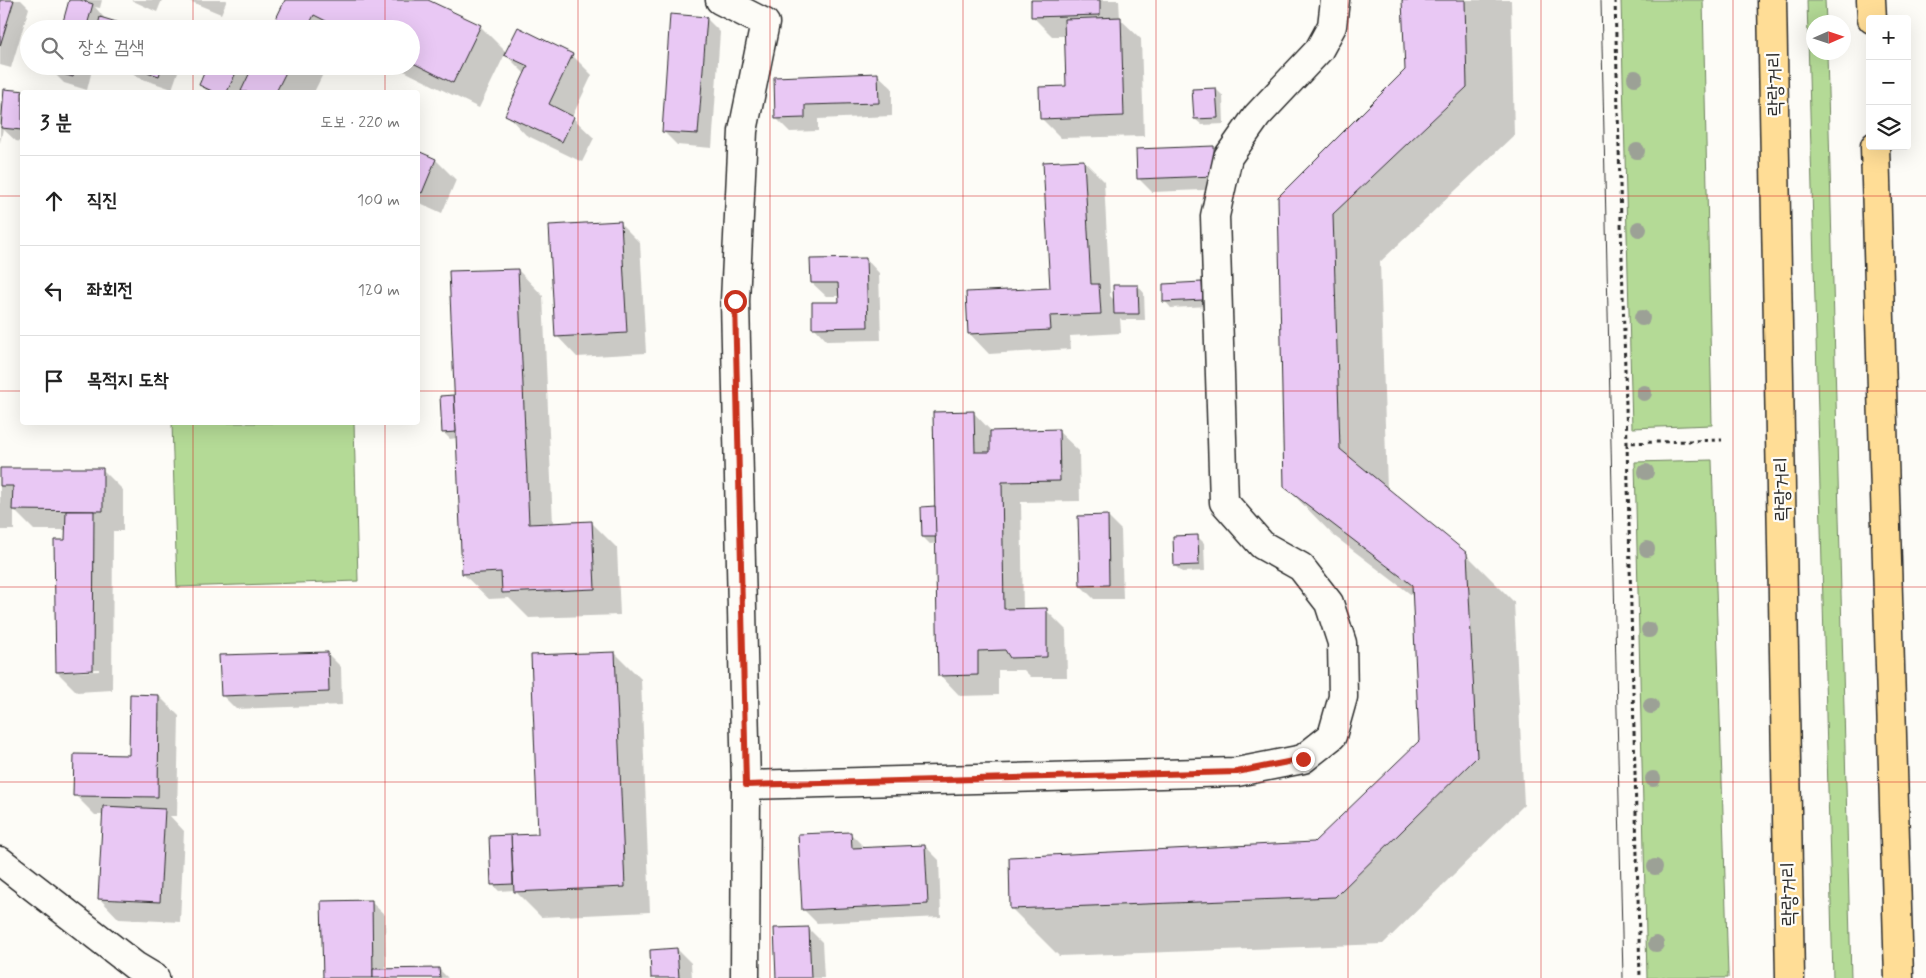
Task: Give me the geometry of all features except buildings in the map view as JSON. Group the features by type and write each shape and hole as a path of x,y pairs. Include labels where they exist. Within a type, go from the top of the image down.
{"main road":[{"name":"락랑거리","path":"1772,0 1790,978"},
{"path":"1871,0 1872,15"},
{"path":"1876,150 1899,978"}],"street":[{"path":"720,0 766,24 743,131 735,301 746,785 745,978"},
{"path":"746,785 1237,772 1303,759 1332,736 1344,697 1342,643 1329,602 1301,567 1262,545 1224,502 1215,216 1228,157 1257,116 1319,50 1332,26 1336,0"},
{"path":"0,861 135,966 155,978"}],"path":[{"path":"1615,0 1640,978"},
{"path":"1627,443 1722,440"}],"green space":[{"path":"1621,0 1703,0 1712,425 1632,428"},
{"path":"1807,0 1825,0 1826,15 1807,15"},
{"path":"1809,60 1827,60 1851,978 1833,978"},
{"path":"172,425 354,425 358,581 177,587"},
{"path":"1712,460 1728,978 1647,978 1635,462"}],"tram line":[{"path":"1601,0 1623,978"}],"route":[{"path":"735,301 746,785 1237,772 1303,759"}]}
